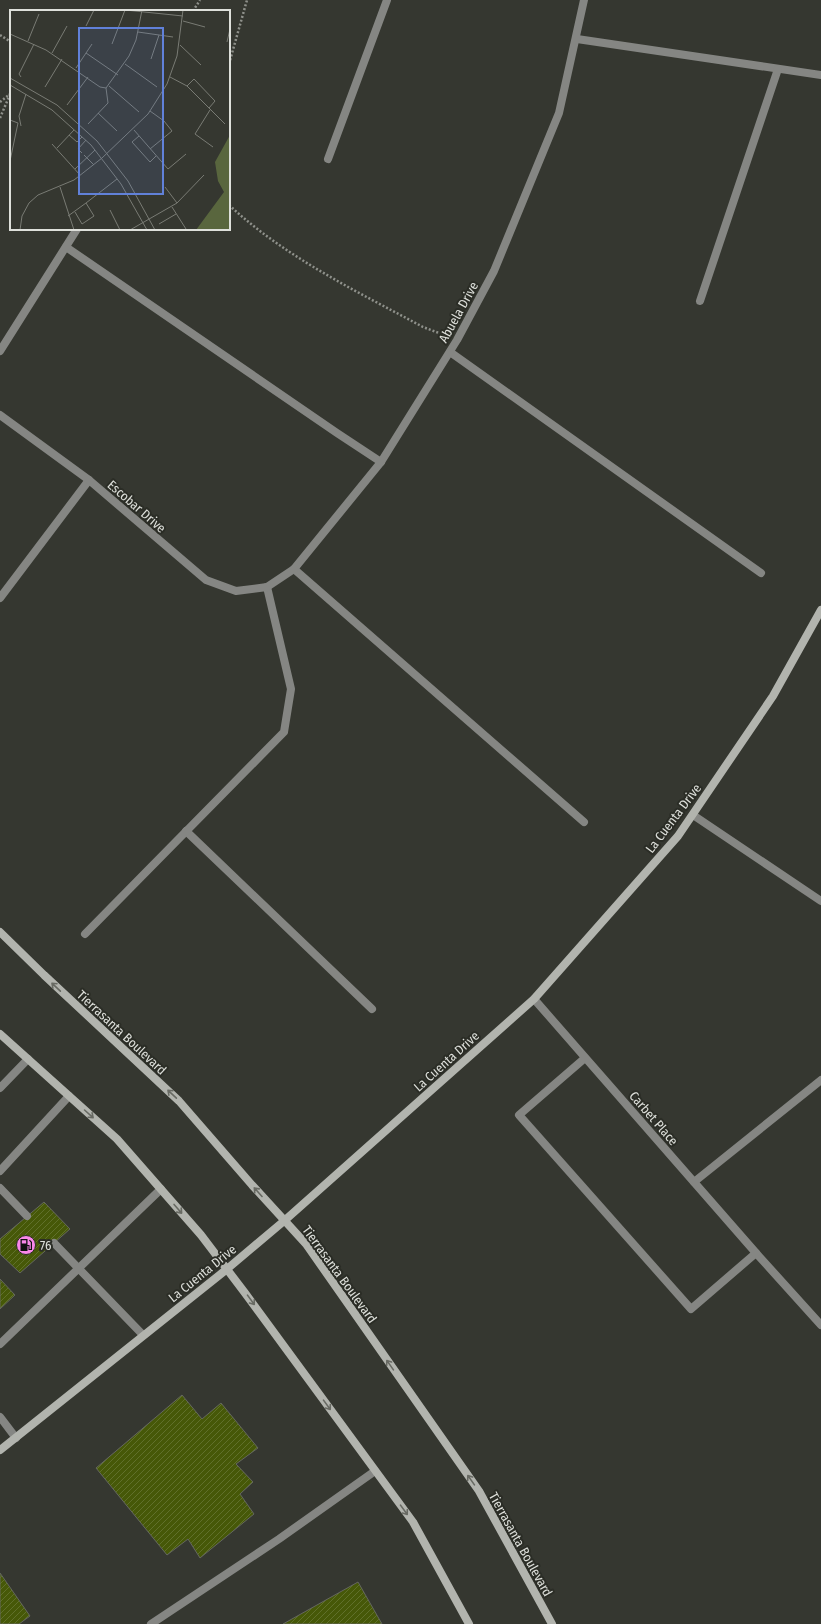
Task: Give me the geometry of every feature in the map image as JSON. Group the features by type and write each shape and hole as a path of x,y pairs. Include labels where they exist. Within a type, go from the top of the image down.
{"main road":[{"name":"La Cuenta Drive","path":"0,1450 284,1221 534,1000 678,836 773,696 821,610"},
{"name":"Tierrasanta Boulevard","path":"0,932 44,975 180,1101 284,1221 306,1244 479,1491 552,1624"},
{"path":"0,1034 117,1140 201,1235 227,1268 413,1522 469,1624"}],"street":[{"path":"328,160 387,0"},
{"name":"Abuela Drive","path":"267,587 294,569 380,462 457,340 494,271 559,113 577,38 584,0"},
{"path":"577,38 821,75"},
{"path":"700,301 778,68"},
{"path":"0,351 76,230"},
{"path":"66,247 380,462"},
{"path":"450,352 761,573"},
{"name":"Escobar Drive","path":"0,415 89,480 206,580 236,591 267,587"},
{"path":"0,598 89,480"},
{"path":"294,569 584,822"},
{"path":"85,934 284,732 291,689 267,587"},
{"path":"692,815 821,901"},
{"path":"186,831 372,1009"},
{"name":"Carbet Place","path":"534,1000 821,1325"},
{"path":"585,1058 519,1115 691,1310 756,1253"},
{"path":"0,1088 28,1060"},
{"path":"694,1182 821,1080"},
{"path":"0,1171 69,1096"},
{"path":"0,1188 27,1216"},
{"path":"0,1344 161,1190"},
{"path":"54,1243 143,1335"},
{"path":"0,1417 16,1438"},
{"path":"151,1624 279,1540 375,1471"}],"path":[{"path":"194,10 200,0"},
{"path":"230,60 247,0"},
{"path":"0,35 10,41"},
{"path":"0,102 10,94"},
{"path":"0,118 10,95"},
{"path":"230,206 244,219 302,260 423,327 457,340"}],"building":[{"path":"44,1202 70,1229 20,1273 0,1254 0,1239"},
{"path":"0,1279 15,1295 0,1309"},
{"path":"182,1395 202,1419 221,1403 258,1448 236,1464 253,1482 240,1494 254,1514 200,1558 188,1539 167,1555 96,1468"},
{"path":"0,1573 30,1616 19,1624 0,1624"},
{"path":"358,1582 382,1624 283,1624"}],"place":[{"name":"76","path":"26,1245"}]}
